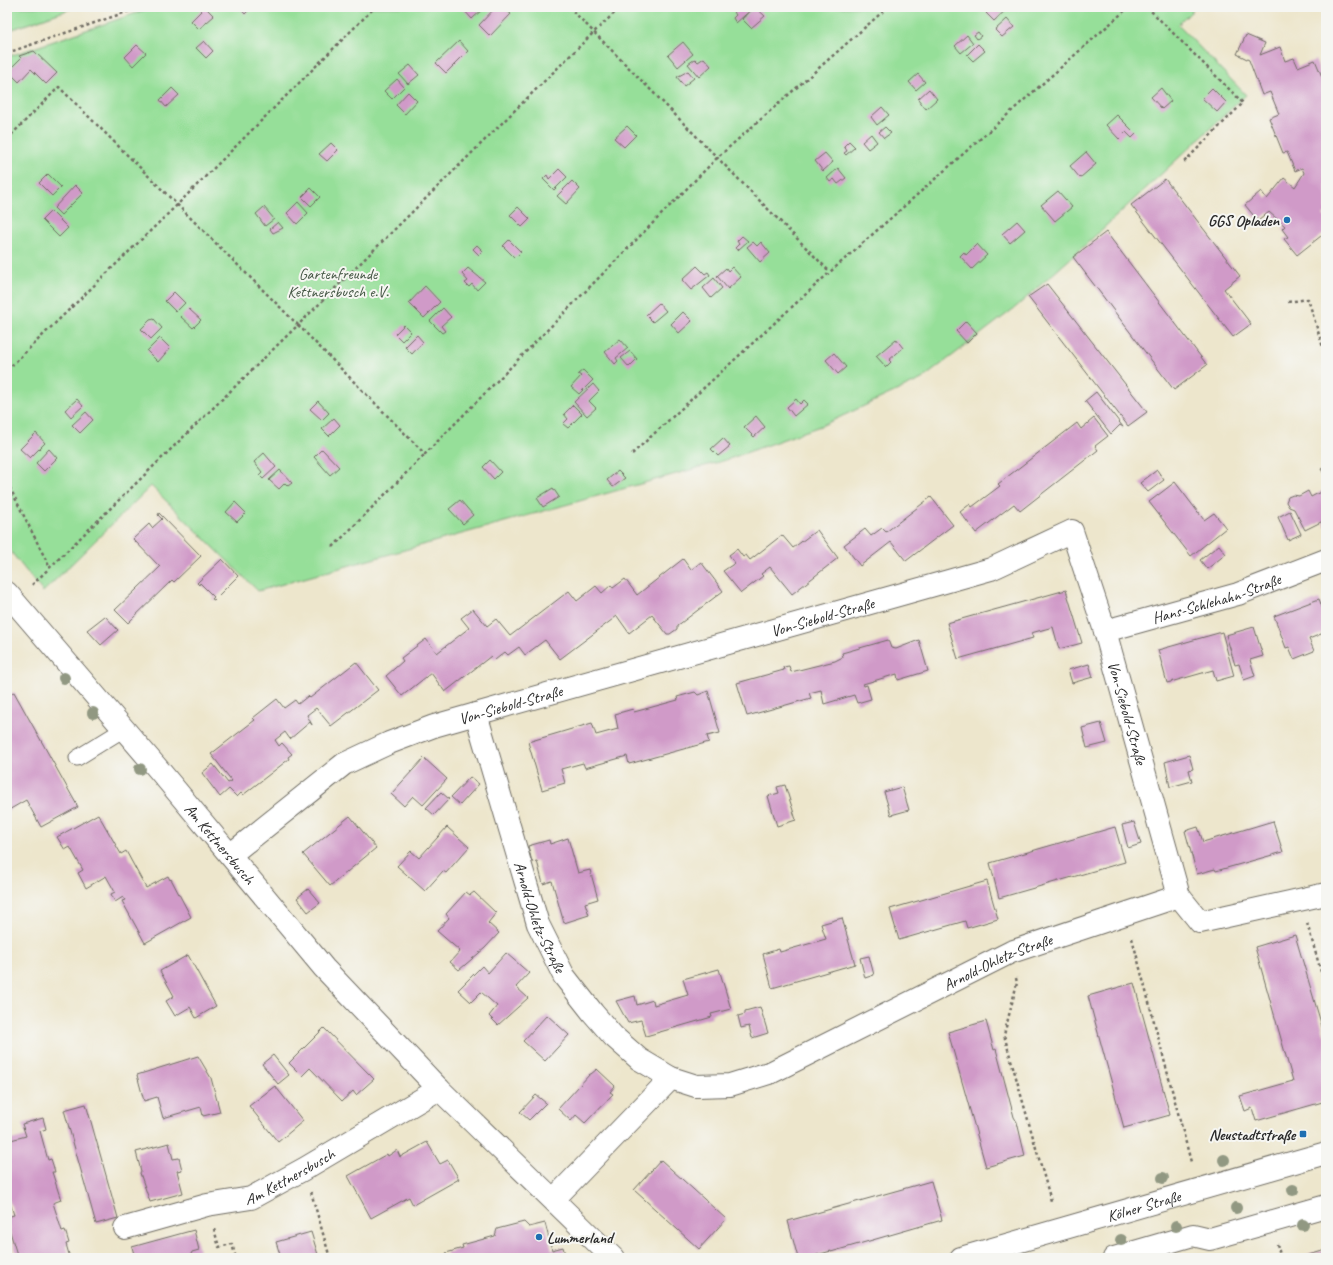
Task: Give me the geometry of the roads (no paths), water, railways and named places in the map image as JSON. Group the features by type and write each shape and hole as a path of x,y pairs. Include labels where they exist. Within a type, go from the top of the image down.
{"street":[{"name":"Von-Siebold-Straße","path":"230,855 344,764 389,743 434,726 991,569 1072,531 1105,631 1179,896"},
{"name":"Hans-Schlehahn-Straße","path":"1105,631 1238,594 1326,560"},
{"name":"Am Kettnersbusch","path":"10,597 124,729 324,968 439,1089 554,1199 613,1258"},
{"name":"Arnold-Ohletz-Straße","path":"476,714 538,924 564,976 613,1036 639,1059 671,1078 696,1086 730,1085 772,1072 1011,952 1179,896"},
{"path":"1179,896 1200,922 1326,894"},
{"path":"554,1199 671,1078"},
{"name":"Am Kettnersbusch","path":"125,1228 207,1205 251,1198 304,1169 439,1089"},
{"name":"Kölner Straße","path":"961,1258 1326,1153"},
{"path":"1114,1258 1193,1235 1210,1239 1326,1206"}],"lane":[{"path":"77,758 124,729"}],"place":[{"name":"GGS Opladen","path":"1287,220"},
{"name":"Neustadtstraße","path":"1303,1134"},
{"name":"Lummerland","path":"539,1237"}],"park label":[{"name":"Gartenfreunde Kettnersbusch e.V.","path":"338,282"}]}
